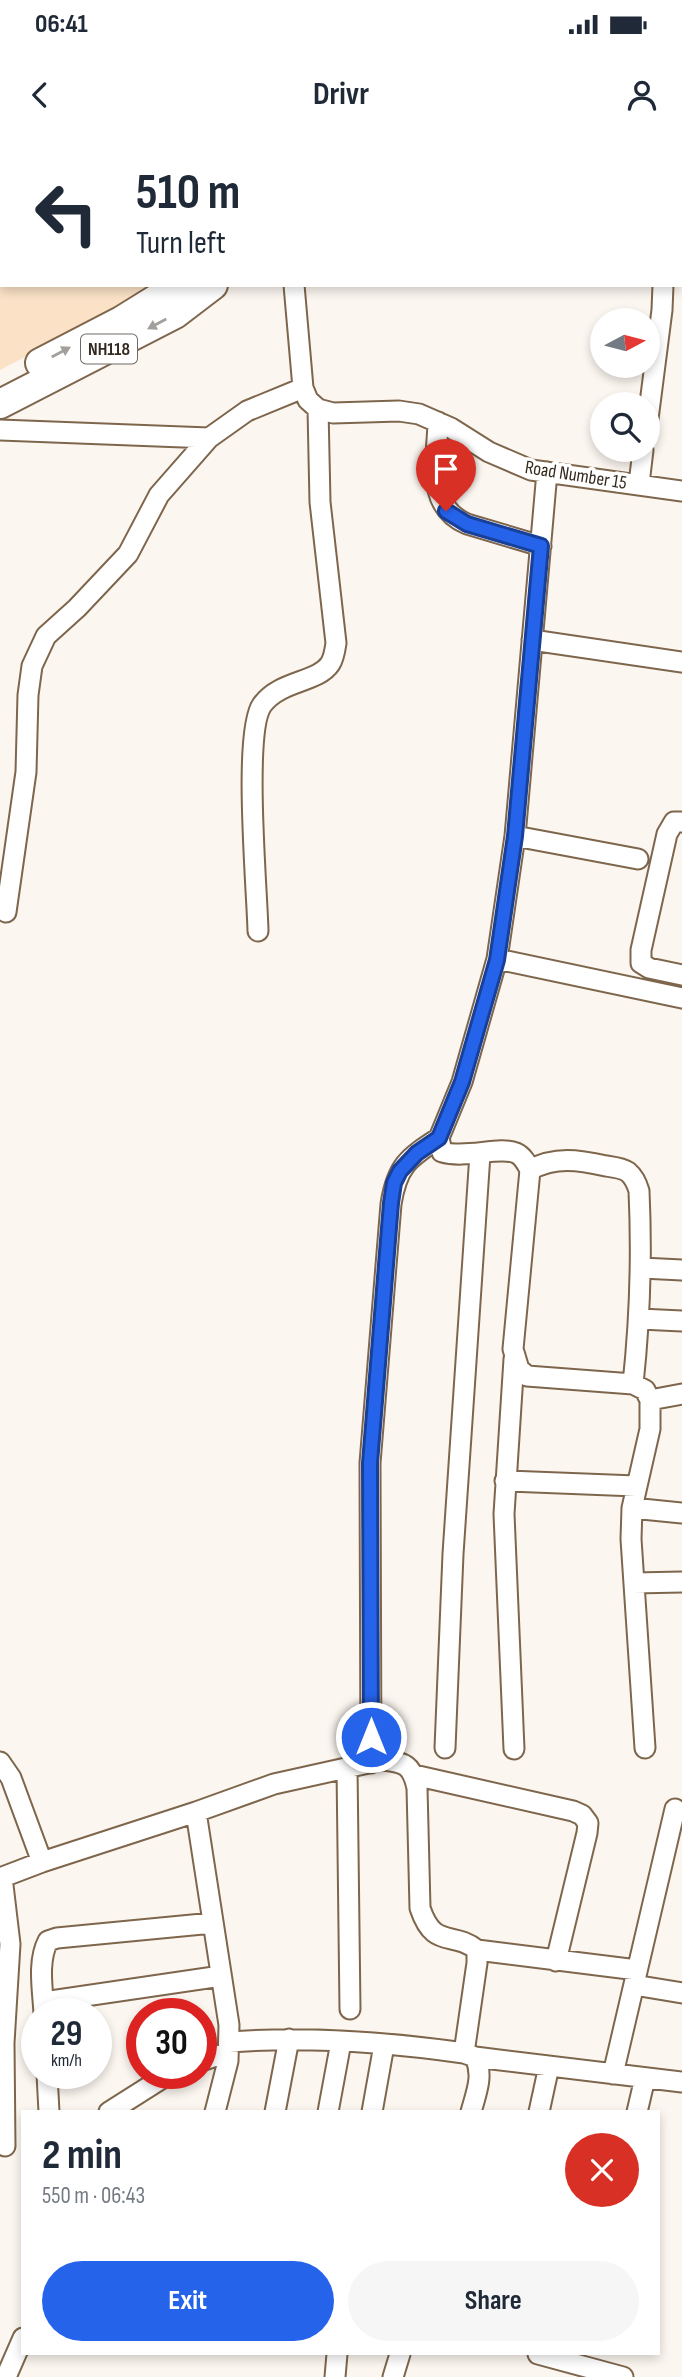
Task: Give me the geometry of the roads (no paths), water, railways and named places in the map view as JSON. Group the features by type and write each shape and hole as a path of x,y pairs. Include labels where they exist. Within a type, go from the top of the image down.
{"highway":[{"name":"NH118","path":"0,384 121,321 176,287"},
{"name":"NH118","path":"0,404 175,314 210,287"}],"street":[{"path":"258,931 252,755 254,726 260,709 270,695 289,684 316,675 329,665 336,643 320,502 318,409 308,400 303,388 294,287"},
{"path":"651,392 663,287"},
{"path":"6,912 26,772 28,695 32,666 46,636 77,608 128,554 159,495 209,438 247,411 303,388"},
{"name":"Road Number 15","path":"318,409 333,412 399,411 419,414 451,428 489,452 531,470 682,491"},
{"path":"438,422 437,489 446,511 467,524 541,546"},
{"path":"0,430 209,438"},
{"path":"639,484 642,462"},
{"path":"371,1763 370,1463 391,1203 394,1183 400,1171 417,1153 439,1138 462,1082 497,960 515,836 547,472"},
{"path":"532,639 682,662"},
{"path":"682,822 674,822 667,834 640,950 641,962 649,968 682,975"},
{"path":"515,836 638,859"},
{"path":"497,960 682,998"},
{"path":"439,1138 442,1152 454,1156 517,1153 530,1170 513,1349 504,1514 514,1749"},
{"path":"445,1748 453,1554 480,1154"},
{"path":"530,1170 543,1163 570,1159 617,1168 628,1172 636,1181 639,1191 642,1268 633,1384"},
{"path":"642,1268 682,1270"},
{"path":"640,1319 682,1321"},
{"path":"514,1359 519,1369 527,1376 633,1384 645,1390 650,1400 650,1429 632,1508 645,1748"},
{"path":"650,1400 682,1394"},
{"path":"505,1481 636,1486"},
{"path":"632,1508 682,1513"},
{"path":"634,1583 682,1582"},
{"path":"9,2146 4,2043 10,1944 1,1877 274,1784 382,1760 407,1765 414,1775 417,1788 420,1909 425,1924 433,1933 470,1944 477,1950 556,1961 636,1978 682,1993"},
{"path":"0,1762 11,1779 42,1862"},
{"path":"347,1768 350,2009"},
{"path":"414,1775 582,1815 588,1823 587,1833 556,1961"},
{"path":"613,2074 675,1809"},
{"path":"196,1812 229,2047 215,2110"},
{"path":"44,1998 42,1964 48,1941 213,1923"},
{"path":"472,2110 479,2085 480,2067 470,2055 477,1950"},
{"path":"99,1998 221,1976"},
{"path":"275,2110 289,2039"},
{"path":"217,2053 229,2047 289,2039 341,2042 470,2055 682,2082"},
{"path":"328,2110 341,2042"},
{"path":"372,2110 384,2045"},
{"path":"539,2110 549,2066"},
{"path":"637,2110 645,2078"},
{"path":"48,2089 50,2110"},
{"path":"112,2110 141,2090"},
{"path":"139,2110 141,2090"},
{"path":"6,2377 21,2343"},
{"path":"393,2377 400,2355"},
{"path":"542,2355 623,2377"}]}
